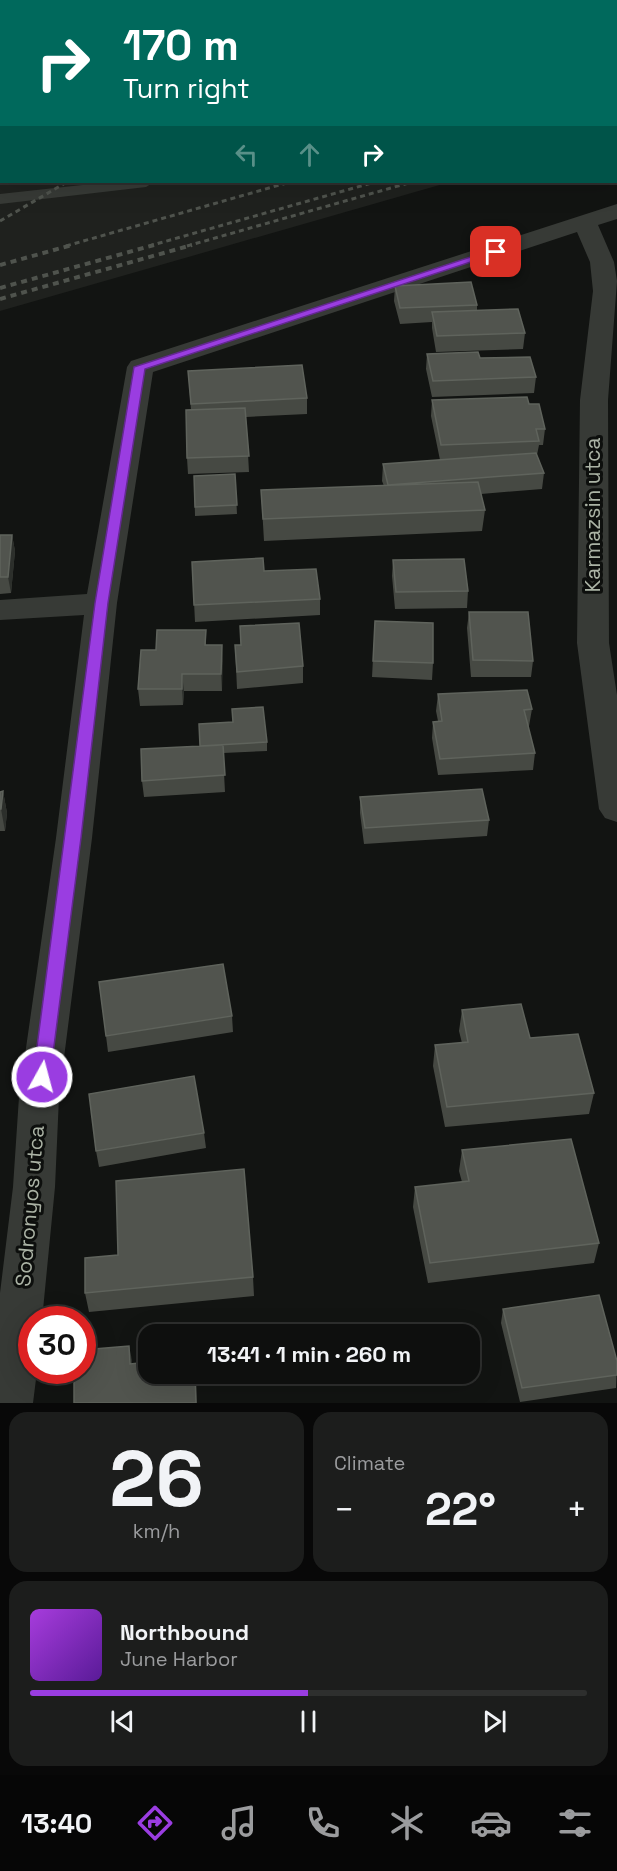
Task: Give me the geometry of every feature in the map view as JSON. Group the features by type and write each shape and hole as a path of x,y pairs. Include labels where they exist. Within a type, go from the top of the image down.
{"street":[{"path":"585,223 617,211"},
{"name":"Sodronyos utca","path":"10,1403 34,1187 39,1097 101,603 140,367 585,223"},
{"name":"Karmazsin utca","path":"585,223 602,262 606,291 594,400 593,643 617,809"},
{"path":"0,610 101,603"}],"lane":[{"path":"0,199 137,183"}],"shaded area":[{"path":"0,183 447,183 0,311"}],"building":[{"path":"471,282 477,305 400,308 395,286"},
{"path":"518,309 525,333 437,336 432,312"},
{"path":"478,352 480,358 530,357 536,377 433,381 427,354"},
{"path":"302,365 307,398 191,404 188,371"},
{"path":"527,397 529,404 539,404 545,429 536,429 539,441 441,445 432,400"},
{"path":"245,408 249,456 187,458 186,410"},
{"path":"536,453 544,473 388,485 383,464"},
{"path":"235,474 237,505 195,507 194,476"},
{"path":"478,482 485,510 263,519 261,490"},
{"path":"0,535 12,535 8,577 0,577"},
{"path":"263,558 264,571 316,569 320,599 194,605 192,562"},
{"path":"464,559 468,591 396,592 393,560"},
{"path":"469,612 528,612 533,661 473,660"},
{"path":"375,621 433,623 433,663 373,661"},
{"path":"299,623 303,666 237,672 235,645 241,645 240,626"},
{"path":"157,630 206,630 205,645 222,645 221,674 182,674 182,689 138,689 141,650 156,650"},
{"path":"527,690 532,709 524,710 535,753 440,759 433,722 442,721 438,694"},
{"path":"263,707 267,742 200,746 199,724 233,722 232,709"},
{"path":"223,745 225,775 142,781 141,749"},
{"path":"482,789 489,820 365,828 360,797"},
{"path":"3,791 1,809 0,809 0,792"},
{"path":"223,964 232,1016 106,1036 99,982"},
{"path":"521,1004 530,1038 578,1034 594,1093 447,1107 435,1045 468,1042 462,1010"},
{"path":"194,1076 204,1133 96,1151 89,1094"},
{"path":"571,1139 599,1243 430,1263 415,1187 469,1181 462,1150"},
{"path":"244,1169 253,1277 85,1293 85,1258 118,1255 116,1181"},
{"path":"599,1295 617,1361 617,1375 522,1388 503,1309"},
{"path":"129,1346 130,1364 138,1363 138,1384 195,1384 196,1403 74,1403 74,1384 96,1384 96,1349"}],"railway":[{"path":"0,221 65,183"},
{"path":"66,246 286,183"},
{"path":"149,246 371,183"},
{"path":"187,246 408,183"},
{"path":"0,265 72,245"},
{"path":"0,288 154,245"},
{"path":"0,299 192,245"}],"route":[{"path":"42,1077 74,838 101,603 140,367 496,252"}]}
